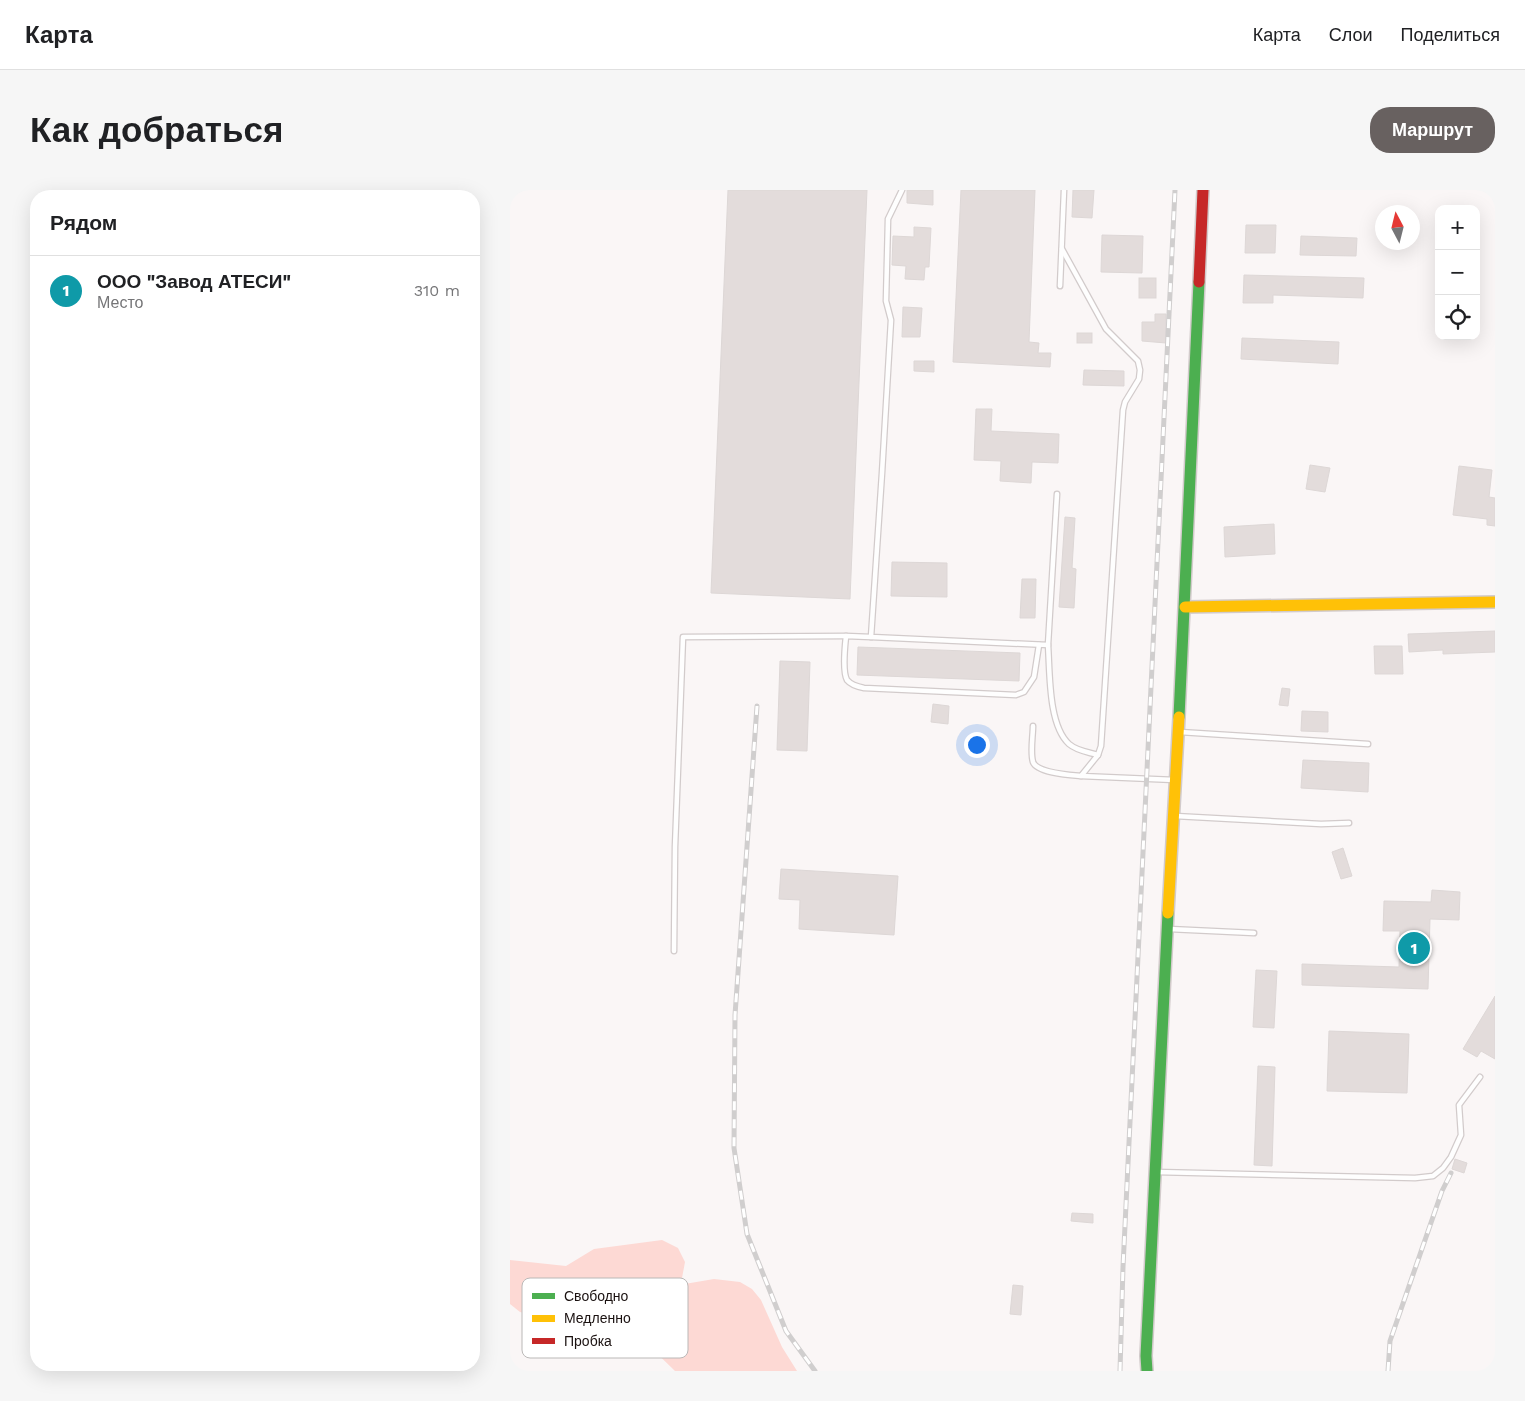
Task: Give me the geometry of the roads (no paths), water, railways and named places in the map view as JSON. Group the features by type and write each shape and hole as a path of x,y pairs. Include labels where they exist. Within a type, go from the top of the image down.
{"street":[{"path":"1147,1371 1167,929 1185,607 1202,190"},
{"path":"1185,607 1495,602"}],"lane":[{"path":"870,636 891,320 886,301 888,219 902,190"},
{"path":"1060,286 1064,190"},
{"path":"1062,249 1106,329 1138,361 1140,370 1139,379 1125,402 1123,410 1102,746 1098,755 1081,776"},
{"path":"1057,494 1048,645 1053,706 1059,730 1068,744 1081,751 1098,755"},
{"path":"846,636 845,674 848,681 864,688 1016,695 1024,692 1034,677 1039,645"},
{"path":"674,951 675,847 683,637 870,636 1048,645"},
{"path":"1033,726 1032,760 1035,766 1049,772 1081,776 1176,780"},
{"path":"1179,732 1368,744"},
{"path":"1174,816 1321,824 1349,823"},
{"path":"1167,929 1254,933"},
{"path":"1155,1172 1415,1178 1433,1176 1443,1168 1461,1135 1459,1104 1480,1077"}],"railway":[{"path":"1120,1371 1123,1267 1175,190"},
{"path":"757,706 735,1015 734,1148 747,1234 786,1331 815,1371"},
{"path":"1388,1371 1390,1341 1442,1191 1451,1173"}],"place":[{"name":"ООО \"Завод АТЕСИ\"","path":"1414,948"}]}
